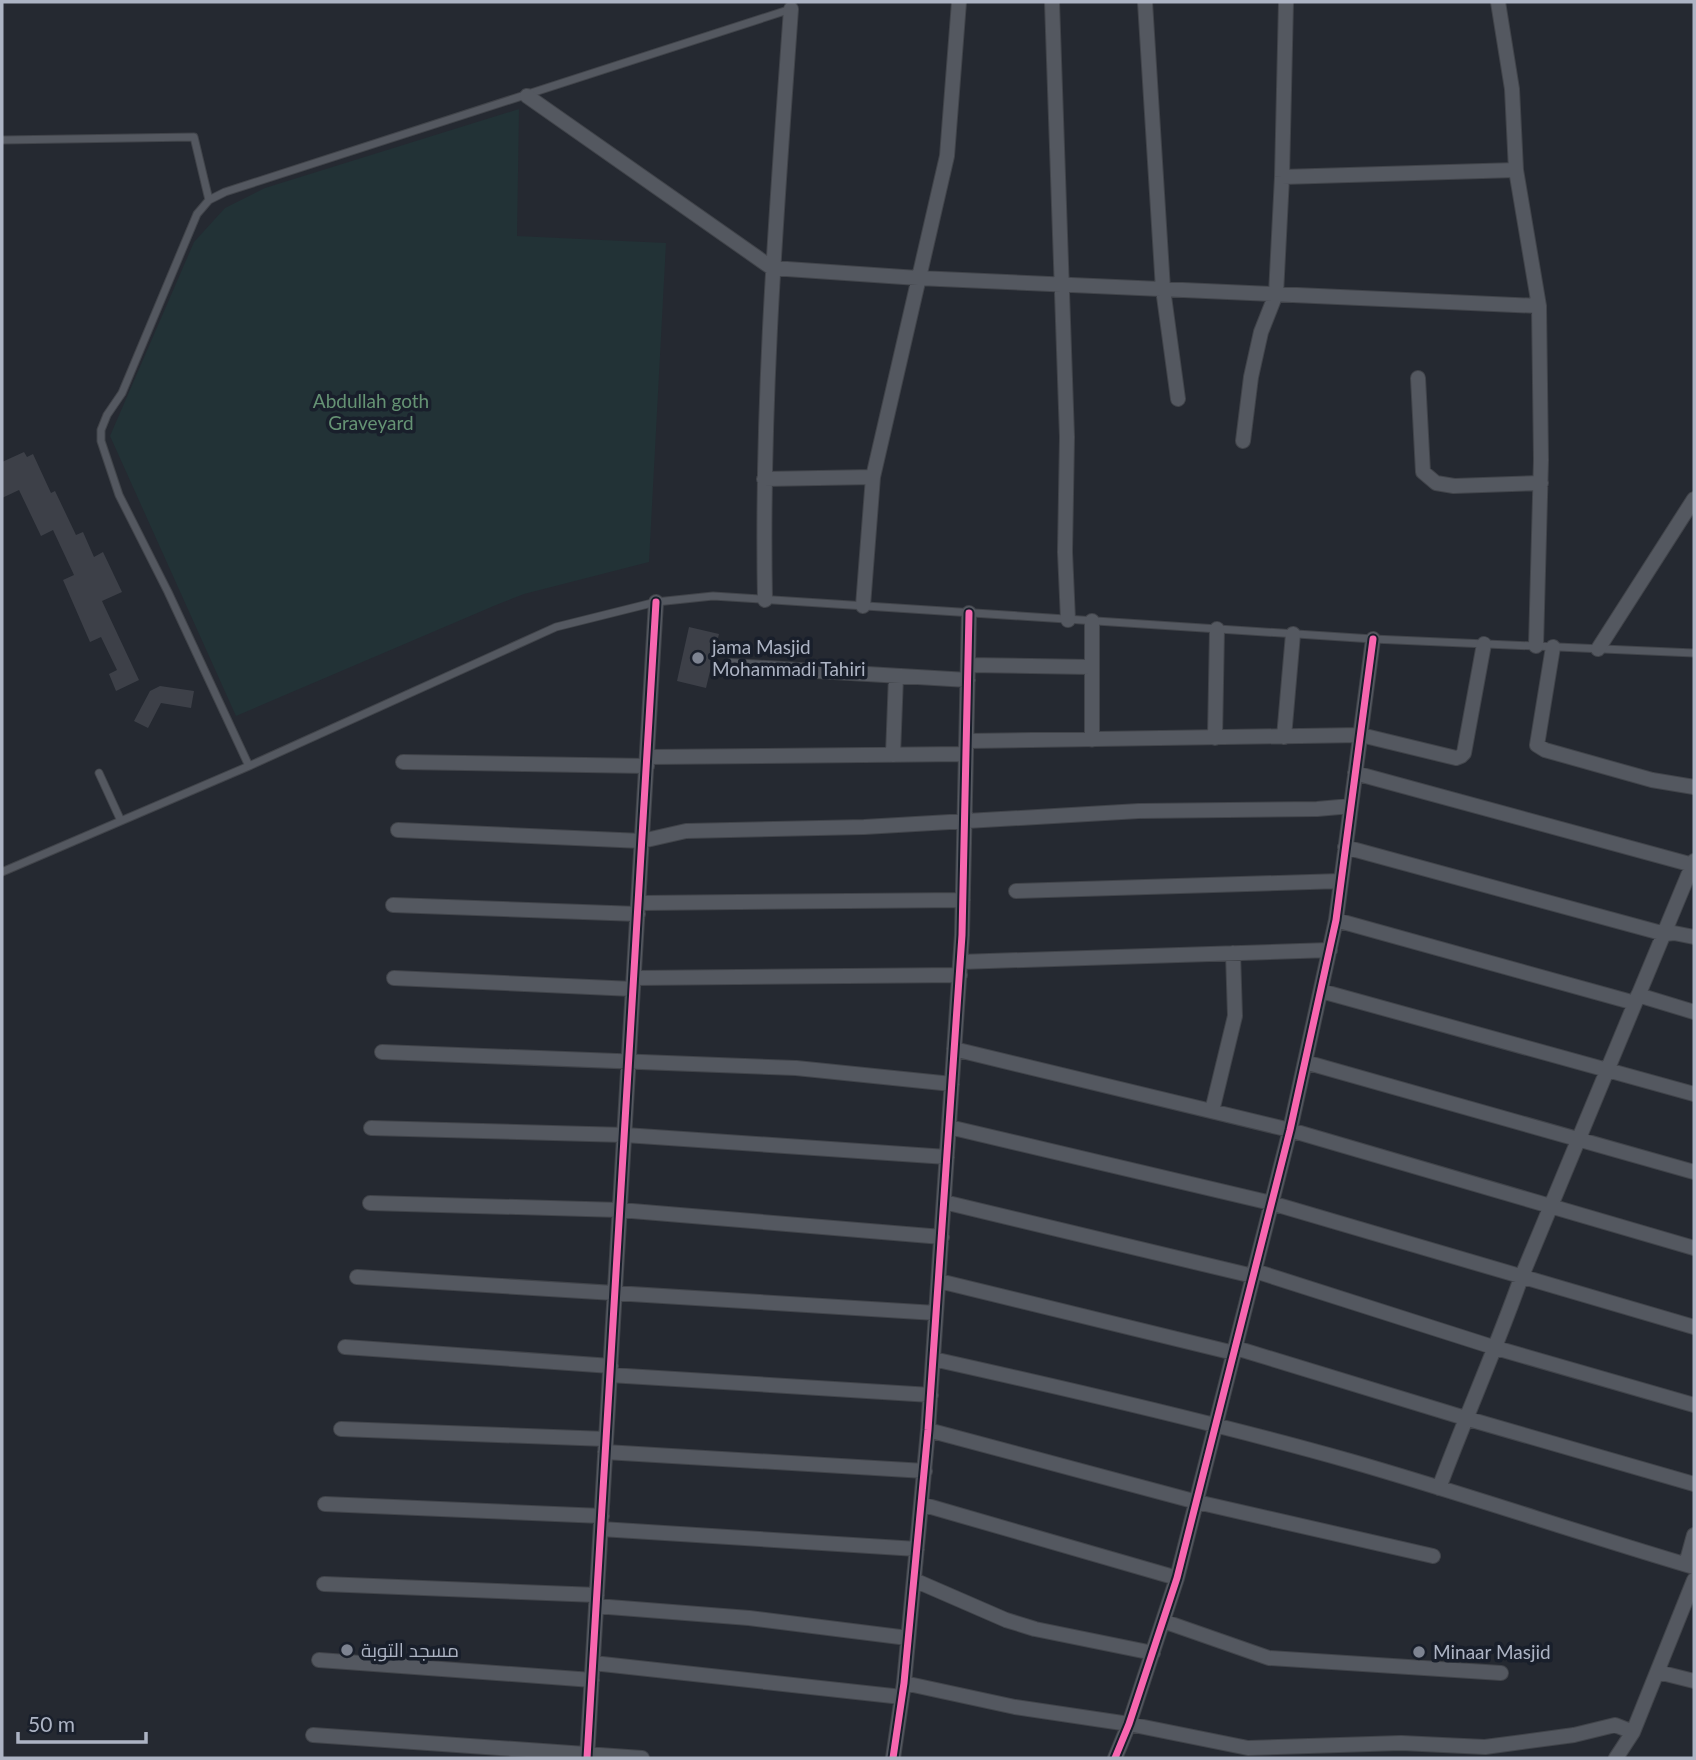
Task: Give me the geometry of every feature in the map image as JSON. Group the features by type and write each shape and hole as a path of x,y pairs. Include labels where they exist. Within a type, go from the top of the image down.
{"street":[{"path":"863,606 873,477 947,156 959,2"},
{"path":"1052,2 1068,437 1065,552 1068,620"},
{"path":"1145,2 1163,289 1178,399"},
{"path":"1243,441 1251,377 1261,332 1276,294 1286,2"},
{"path":"1498,2 1512,89 1516,170 1539,306 1541,483 1536,646"},
{"path":"765,600 764,479 772,268 791,5"},
{"path":"527,96 772,268 918,278 1539,306"},
{"path":"1282,177 1516,170"},
{"path":"1418,378 1423,472 1436,483 1454,486 1541,483"},
{"path":"764,479 873,477"},
{"path":"1598,649 1694,499"},
{"path":"587,1757 656,602"},
{"path":"895,1758 925,1471 960,968 969,613"},
{"path":"1092,621 1092,740"},
{"path":"1215,738 1217,629"},
{"path":"1284,737 1293,634"},
{"path":"1115,1758 1129,1724 1177,1578 1290,1130 1336,920 1373,639"},
{"path":"403,762 647,761 893,755 1092,740 1360,736 1456,758 1461,756 1484,644"},
{"path":"1553,647 1537,745 1545,751 1652,780 1694,786"},
{"path":"968,665 1090,667"},
{"path":"731,666 968,680"},
{"path":"893,755 896,676"},
{"path":"1355,773 1693,863 1521,1278 1439,1489"},
{"path":"398,830 642,841 686,831 864,827 1139,811 1317,809 1351,806"},
{"path":"1345,847 1665,934 1694,937"},
{"path":"1016,891 1341,881"},
{"path":"394,905 638,909 963,900"},
{"path":"1336,920 1694,1012"},
{"path":"394,978 634,983 1330,950"},
{"path":"1212,1111 1235,1016 1233,953"},
{"path":"1321,991 1694,1094"},
{"path":"954,1049 1290,1130 1694,1248"},
{"path":"382,1052 796,1068 952,1084"},
{"path":"1305,1062 1694,1172"},
{"path":"949,1127 1272,1203 1521,1278 1694,1326"},
{"path":"372,1129 625,1135 947,1157"},
{"path":"944,1202 1254,1273 1496,1348 1694,1405"},
{"path":"370,1203 620,1210 942,1237"},
{"path":"357,1277 936,1313"},
{"path":"939,1281 1235,1350 1694,1484"},
{"path":"345,1347 931,1395"},
{"path":"933,1359 1102,1396 1216,1425 1439,1489 1690,1566 1694,1535"},
{"path":"341,1429 925,1471"},
{"path":"928,1430 1197,1502 1433,1556"},
{"path":"325,1504 601,1522 917,1549"},
{"path":"922,1504 1177,1578"},
{"path":"914,1580 1016,1623 1153,1653"},
{"path":"1616,1758 1633,1732 1694,1580"},
{"path":"324,1584 597,1600 908,1638"},
{"path":"1163,1621 1269,1658 1501,1673"},
{"path":"319,1660 592,1680"},
{"path":"593,1663 903,1690 1129,1724 1248,1748 1401,1743 1485,1752 1615,1725 1633,1732"},
{"path":"1658,1672 1694,1681"},
{"path":"313,1735 587,1757 642,1758"}],"lane":[{"path":"249,766 168,592 119,495 101,441 101,430 107,415 122,393 197,214 209,200 225,192 527,96 791,5"},
{"path":"2,140 194,136 209,200"},
{"path":"2,872 249,766 556,627 656,602 713,596 1373,639 1694,653"},
{"path":"99,773 121,821"}],"green space":[{"name":"Abdullah goth Graveyard","path":"519,109 517,236 666,243 649,562 524,594 236,716 110,436 194,242 225,208 265,188"}],"building":[{"path":"24,452 27,457 33,454 51,493 55,491 76,535 83,532 94,557 103,552 122,592 102,601 139,680 116,691 109,674 117,670 101,637 90,642 63,580 74,575 53,530 41,536 19,490 2,498 2,462"},
{"name":"jama Masjid Mohammadi Tahiri","path":"689,627 719,634 706,688 677,681"},
{"path":"160,686 194,691 191,708 161,703 148,728 134,721 150,691"}],"cycle path":[{"path":"587,1758 656,602"},
{"path":"893,1758 904,1683 928,1430 962,935 969,613"},
{"path":"1115,1758 1129,1724 1177,1578 1290,1130 1336,920 1373,639"}],"place":[{"name":"jama Masjid Mohammadi Tahiri","path":"698,658"},
{"name":"مسجد التوبة","path":"347,1650"},
{"name":"Minaar Masjid","path":"1419,1652"}]}
